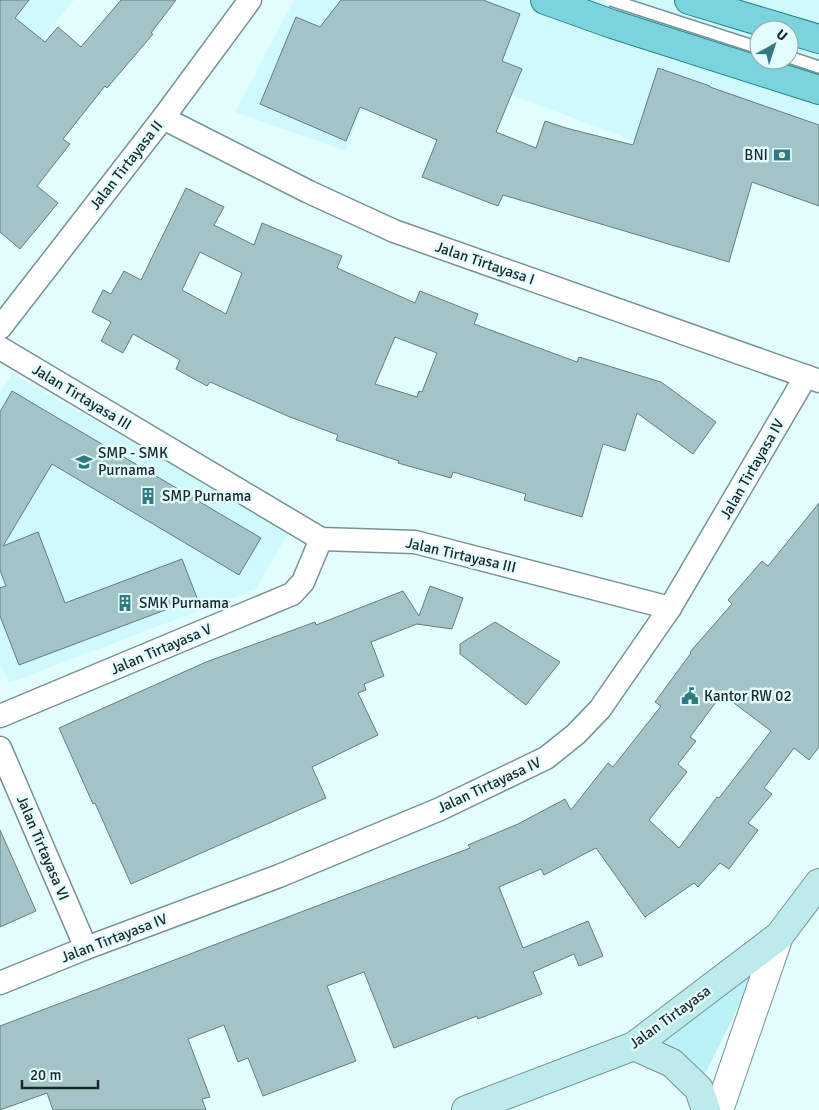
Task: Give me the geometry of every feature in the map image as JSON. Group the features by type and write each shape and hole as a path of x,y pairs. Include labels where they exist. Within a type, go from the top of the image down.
{"main road":[{"path":"545,0 612,8 819,90"},
{"path":"689,0 819,39"},
{"name":"Jalan Tirtayasa","path":"466,1110 634,1046 779,936 819,884"},
{"path":"634,1046 672,1063 699,1089 706,1110"}],"street":[{"name":"Jalan Tirtayasa II","path":"0,328 163,118 250,0"},
{"name":"Jalan Tirtayasa I","path":"163,118 309,192 394,231 813,378"},
{"name":"Jalan Tirtayasa III","path":"0,348 321,539 416,542 670,608"},
{"name":"Jalan Tirtayasa IV","path":"0,984 86,948 279,876 440,809 546,758 576,734 600,709 670,608 813,378"},
{"name":"Jalan Tirtayasa V","path":"0,716 292,594 304,582 321,539"},
{"name":"Jalan Tirtayasa VI","path":"0,748 86,948"},
{"path":"719,1110 779,936"}],"lane":[{"path":"612,8 650,13 749,45"},
{"path":"799,60 819,67"}],"shaded area":[{"path":"0,0 74,0 0,89"},
{"path":"294,0 819,0 819,206 704,167 384,47 346,151 235,112"},
{"name":"SMP - SMK Purnama","path":"12,374 290,530 256,589 9,683 0,663 0,393"},
{"path":"759,965 701,1082 674,1054 646,1030"}],"building":[{"path":"0,0 29,0 15,18 45,42 58,27 81,47 121,0 176,0 151,33 153,34 107,88 105,86 63,139 70,144 37,186 58,203 20,249 0,232"},
{"path":"341,0 483,0 520,14 502,61 522,69 496,132 536,148 545,121 633,145 658,68 819,125 819,206 752,182 729,262 503,195 498,206 422,177 437,140 360,107 346,141 260,104 296,17 320,27"},
{"path":"186,188 224,207 214,225 254,245 262,223 342,256 337,268 415,303 420,291 478,314 474,324 577,362 579,357 661,382 716,422 693,454 637,413 625,451 603,444 582,517 524,500 526,494 453,472 451,478 398,463 399,461 336,440 338,435 290,417 210,382 207,386 176,369 180,360 133,334 123,353 101,341 111,322 92,312 103,290 111,294 124,271 141,280","holes":["200,252 242,273 226,314 182,290","395,337 437,353 422,392 419,391 417,397 375,384"]},
{"path":"12,391 261,538 239,575 52,464 3,546 38,532 65,603 182,559 197,598 19,665 0,616 0,588 6,586 0,570 0,412"},
{"path":"819,503 819,747 809,760 794,748 764,788 772,794 748,823 758,830 729,869 720,863 698,887 694,883 645,917 596,848 544,875 541,869 499,887 523,948 588,921 603,956 579,966 574,954 533,972 542,994 478,1019 477,1016 394,1048 364,972 327,986 356,1061 263,1096 248,1058 238,1062 224,1025 188,1039 210,1097 202,1099 206,1110 53,1110 47,1093 0,1110 0,1026 470,848 468,845 518,824 565,799 571,810 608,763 613,767 661,706 655,702 690,652 732,604 728,600 762,561 768,566","holes":["722,694 771,731 719,798 717,797 679,848 649,820 687,772 678,764 696,741 690,737"]},
{"path":"430,586 463,598 452,629 417,624 371,642 384,676 364,684 366,690 358,693 378,735 312,767 326,798 131,884 59,728 206,662 315,622 316,625 403,591 419,616"},
{"path":"495,622 560,662 526,705 460,654 460,644"},
{"path":"0,830 36,911 0,927"}],"place":[{"name":"BNI","path":"782,155"},
{"name":"SMP - SMK Purnama","path":"84,462"},
{"name":"SMP Purnama","path":"148,496"},
{"name":"SMK Purnama","path":"125,603"},
{"name":"Kantor RW 02","path":"690,696"}]}
